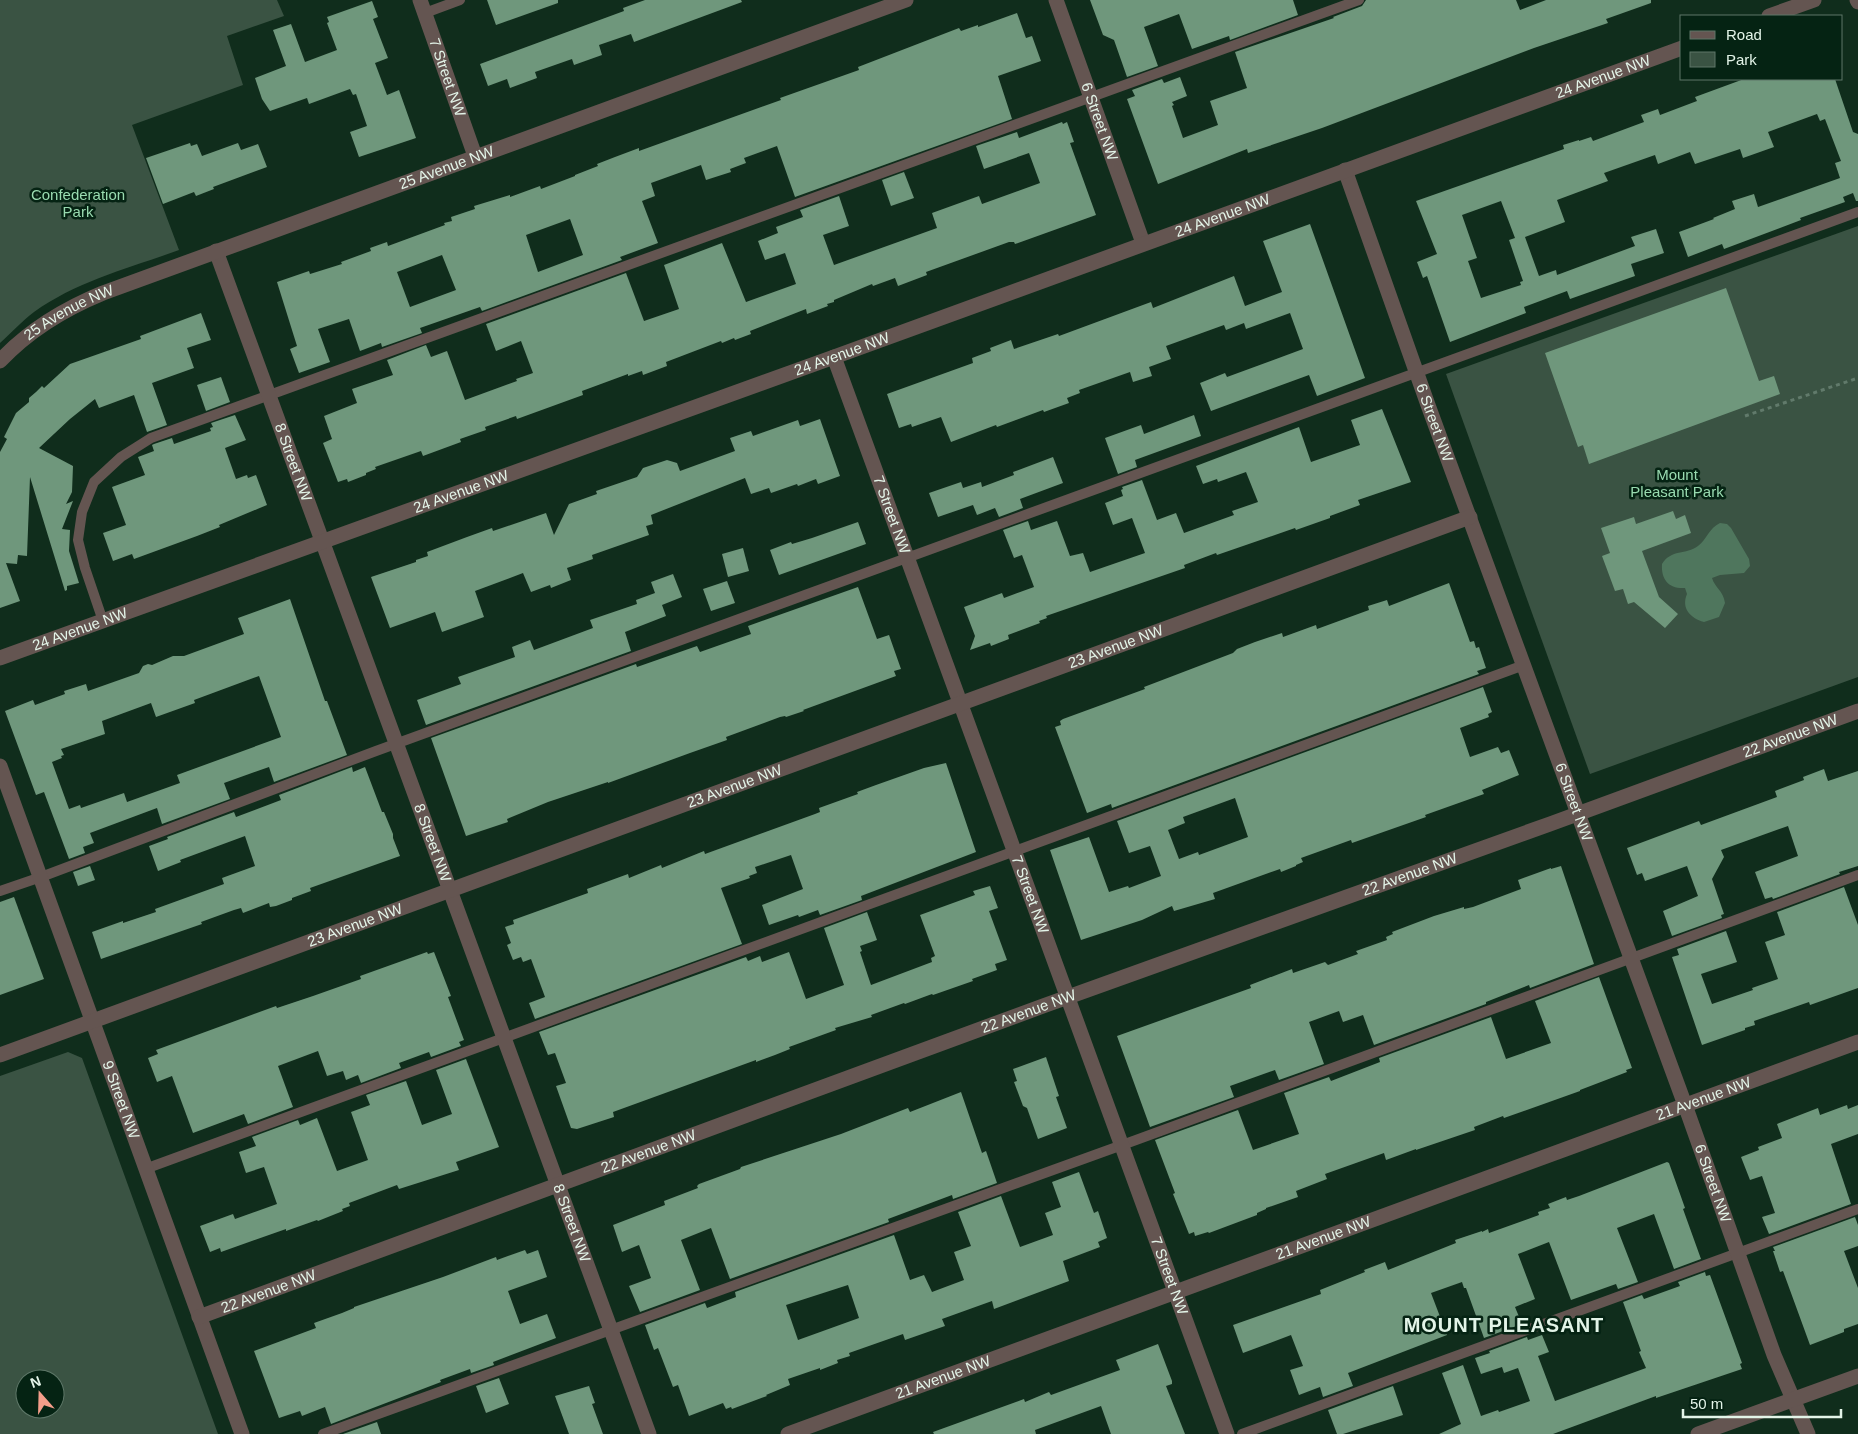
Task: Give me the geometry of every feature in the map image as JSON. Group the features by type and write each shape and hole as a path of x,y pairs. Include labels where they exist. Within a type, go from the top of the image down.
{"street":[{"name":"25 Avenue NW","path":"0,361 29,334 77,304 475,156 906,0"},
{"name":"6 Street NW","path":"1056,0 1143,243"},
{"path":"1772,15 1814,0"},
{"name":"7 Street NW","path":"422,7 475,156"},
{"name":"24 Avenue NW","path":"0,658 1680,49"},
{"name":"6 Street NW","path":"1345,170 1774,1355 1808,1434"},
{"name":"8 Street NW","path":"216,251 649,1434"},
{"name":"7 Street NW","path":"834,357 1227,1434"},
{"name":"23 Avenue NW","path":"0,1055 1470,517"},
{"name":"22 Avenue NW","path":"199,1317 1068,997 1578,814 1858,711"},
{"name":"9 Street NW","path":"0,766 242,1434"},
{"name":"21 Avenue NW","path":"788,1434 1858,1042"},
{"path":"1698,1434 1858,1376"}],"lane":[{"path":"422,7 460,0"},
{"path":"103,621 85,568 78,540 82,512 94,482 121,457 151,438 1359,0"},
{"path":"0,891 396,744 1858,212"},
{"path":"145,1169 1524,665"},
{"path":"323,1434 1121,1145 1858,875"},
{"path":"1242,1434 1858,1209"}],"path":[{"path":"1745,416 1858,378"}],"green space":[{"name":"Confederation Park","path":"0,0 277,0 284,16 227,36 243,85 132,125 179,250 104,276 68,292 34,312 0,343"},
{"name":"Mount Pleasant Park","path":"1858,226 1858,677 1590,774 1446,374"},
{"path":"68,1052 82,1058 218,1434 0,1434 0,1076"}],"shaded area":[{"path":"1720,523 1727,524 1731,528 1749,559 1750,566 1744,573 1720,575 1712,578 1723,595 1725,603 1719,617 1704,622 1688,612 1685,604 1687,594 1685,588 1675,587 1667,582 1663,575 1662,564 1674,554 1698,546 1713,528"}],"building":[{"path":"487,0 558,0 558,3 496,25"},
{"path":"645,0 741,0 742,2 634,42 631,34 599,45 602,55 574,65 572,59 535,72 537,78 510,88 507,79 488,86 480,64 624,11 623,8"},
{"path":"1090,0 1293,0 1298,15 1230,40 1229,36 1192,49 1179,14 1144,27 1158,66 1127,77 1114,40 1103,35"},
{"path":"1366,0 1516,0 1520,10 1546,0 1651,0 1651,3 1606,19 1608,23 1534,48 1322,128 1248,153 1247,149 1158,184 1127,99 1135,96 1132,90 1162,79 1164,83 1180,77 1187,96 1172,102 1174,105 1172,106 1183,138 1218,125 1210,101 1247,88 1235,52 1334,18 1362,6"},
{"path":"372,1 378,17 373,19 388,58 375,63 387,95 399,90 416,138 359,157 350,132 367,126 356,94 353,95 350,89 309,104 307,98 270,111 262,99 255,78 286,66 273,30 291,24 305,62 337,50 327,23 329,22 327,17"},
{"path":"1017,13 1026,38 1032,36 1041,61 998,76 1012,119 795,197 777,146 744,158 746,163 730,169 731,172 706,180 701,165 651,183 655,196 642,201 658,243 620,257 622,260 482,311 480,307 420,328 422,333 382,347 381,343 360,351 349,319 318,329 330,362 299,373 290,349 297,346 277,282 309,271 310,274 342,264 341,262 371,251 370,248 387,242 388,246 445,225 444,223 452,221 451,217 475,209 474,206 510,195 510,197 540,186 541,189 575,176 615,157 639,148 639,151 781,100 780,98 859,70 858,67 959,28 961,31 978,25 978,27","holes":["570,219 583,255 538,272 526,235","442,255 456,290 410,307 397,272"]},
{"path":"1741,80 1835,80 1853,132 1858,134 1858,201 1856,201 1853,193 1843,197 1845,202 1800,218 1801,220 1724,249 1722,244 1688,257 1679,232 1735,209 1732,201 1754,194 1758,207 1840,178 1835,163 1841,161 1825,119 1820,121 1817,114 1768,132 1774,147 1743,158 1740,149 1695,164 1690,152 1658,164 1655,155 1604,173 1608,181 1557,200 1565,222 1525,237 1539,276 1556,270 1557,275 1635,246 1631,237 1656,229 1664,253 1631,264 1635,276 1570,299 1567,291 1524,307 1526,313 1450,342 1427,276 1423,278 1417,262 1437,254 1416,201 1564,149 1563,145 1591,137 1593,141 1644,122 1641,115 1658,109 1660,115 1697,101 1695,97","holes":["1501,201 1515,238 1509,240 1523,281 1520,282 1521,285 1481,298 1468,261 1477,258 1462,215"]},
{"path":"1062,122 1063,124 1067,122 1074,142 1070,143 1096,215 1015,244 1014,242 1009,242 926,272 927,275 898,286 895,278 873,286 872,284 834,300 834,302 827,304 828,306 807,314 806,309 750,331 751,334 735,340 734,338 722,343 721,341 666,362 667,366 643,375 642,371 628,376 628,374 582,391 583,395 517,419 516,416 485,427 486,430 460,439 461,442 423,456 421,451 375,467 376,469 366,473 366,475 348,482 347,479 338,482 323,443 332,439 324,416 357,403 352,389 393,375 387,360 426,345 431,357 447,351 465,400 517,381 516,379 533,373 521,341 496,351 486,324 626,273 644,321 679,309 664,265 722,243 746,302 796,284 785,253 765,260 758,241 778,233 776,227 803,217 800,210 839,196 849,226 823,235 834,265 937,228 932,213 979,196 982,204 1040,183 1029,153 984,169 976,146 1017,132 1019,138"},
{"path":"190,143 191,146 197,144 202,156 238,143 241,150 258,144 267,167 213,187 214,189 196,196 194,192 163,204 146,158"},
{"path":"904,172 914,198 891,206 882,180"},
{"path":"1310,224 1365,378 1317,396 1309,375 1211,411 1200,383 1225,373 1227,377 1303,349 1290,313 1246,329 1244,323 1226,330 1224,325 1166,346 1171,359 1149,367 1152,376 1133,382 1130,372 1079,390 1080,393 1067,398 1069,403 1044,412 1043,410 997,427 996,425 951,442 941,417 912,427 911,424 899,428 887,394 973,363 972,358 991,351 990,348 1011,340 1014,349 1058,334 1059,336 1151,302 1153,308 1234,276 1245,306 1282,292 1263,241"},
{"path":"1726,288 1759,381 1774,376 1780,394 1589,464 1583,445 1578,447 1545,353"},
{"path":"201,313 211,340 187,348 194,368 152,383 167,425 147,432 134,395 99,408 95,399 39,448 73,466 72,492 66,504 73,501 62,529 70,530 69,551 79,583 67,586 65,591 30,477 27,556 18,555 17,564 6,563 20,601 0,608 0,452 7,439 4,437 16,413 29,402 29,398 42,386 44,388 70,364 141,339 140,336"},
{"path":"221,377 230,402 206,411 197,385"},
{"path":"1382,409 1411,482 1358,500 1360,505 1330,516 1330,518 1217,555 1216,553 1184,565 1185,568 1046,616 1047,618 1039,621 1040,623 1008,635 1009,639 991,646 990,643 970,650 975,636 964,607 1002,593 1004,598 1034,587 1022,555 1014,558 1003,530 1028,521 1031,530 1057,521 1070,556 1083,553 1090,572 1145,553 1132,518 1113,525 1105,503 1123,496 1122,487 1142,480 1157,520 1176,513 1184,533 1234,515 1232,511 1258,502 1246,472 1218,482 1217,479 1203,484 1196,466 1299,427 1311,462 1360,445 1351,420"},
{"path":"235,415 246,440 225,448 236,479 247,475 248,478 256,475 267,505 219,525 220,527 134,559 132,554 113,561 103,533 126,525 112,487 145,475 138,457 154,451 152,445 172,438 174,444 211,431 210,428 213,427 211,423"},
{"path":"1194,415 1201,436 1135,460 1137,467 1118,474 1105,438 1141,425 1144,434"},
{"path":"820,419 840,476 818,484 816,479 771,493 769,488 751,494 745,478 651,515 653,524 646,526 649,535 592,555 593,559 567,568 571,580 551,588 550,585 531,592 523,573 475,591 484,617 442,632 435,612 390,628 371,577 416,562 416,560 428,556 427,552 467,537 492,528 493,531 546,513 554,535 569,504 597,494 596,491 637,477 643,468 667,460 677,463 680,471 735,451 730,438 751,431 753,436 798,420 800,426"},
{"path":"1053,457 1063,483 1020,499 1023,508 999,517 995,508 977,515 973,505 938,517 929,493 961,482 963,488 981,482 982,487 1014,475 1013,472"},
{"path":"1673,511 1676,519 1685,515 1691,533 1642,551 1659,597 1678,614 1665,628 1634,602 1628,604 1623,589 1615,591 1602,556 1610,553 1601,528 1634,517 1636,524"},
{"path":"858,522 866,544 779,575 770,550"},
{"path":"743,548 749,571 728,577 722,554"},
{"path":"673,574 682,597 662,605 666,616 625,632 631,651 426,725 417,700 461,684 458,677 515,657 512,647 530,640 534,650 593,628 590,620 637,604 636,600 655,593 651,582"},
{"path":"727,581 735,603 711,611 703,589"},
{"path":"1449,583 1470,642 1474,641 1476,648 1479,647 1486,668 1477,671 1479,674 1112,808 1111,804 1087,813 1055,727 1061,725 1060,721 1063,719 1145,689 1144,687 1233,653 1237,649 1255,642 1282,633 1283,637 1316,625 1317,629 1369,610 1368,606 1387,600 1389,606"},
{"path":"858,587 877,639 889,635 901,669 894,671 896,676 804,711 780,717 726,737 727,740 608,783 548,802 507,819 508,822 466,836 431,738 636,664 637,667 697,646 700,652 751,634 748,626"},
{"path":"290,599 325,701 327,701 347,755 274,782 269,767 224,783 230,799 162,824 157,808 90,833 94,843 83,847 85,853 69,859 44,792 36,795 5,711 33,700 35,705 65,694 64,691 86,684 88,691 139,673 143,666 148,664 152,665 173,656 184,656 244,634 238,618","holes":["259,676 281,737 177,775 180,783 127,802 124,793 81,808 80,805 69,809 52,762 62,758 61,756 64,755 61,749 105,734 102,721 151,703 156,717 195,703 194,700"]},
{"path":"1483,687 1492,712 1488,714 1489,717 1460,728 1470,757 1498,747 1501,753 1509,750 1519,775 1482,790 1484,794 1425,815 1426,817 1352,843 1351,840 1301,858 1303,862 1281,872 1280,869 1213,893 1215,899 1174,911 1172,906 1142,920 1081,940 1050,850 1089,837 1109,892 1128,886 1129,888 1161,876 1150,846 1129,853 1117,821","holes":["1235,798 1248,837 1199,855 1198,852 1179,859 1168,830 1185,823 1183,817"]},
{"path":"946,763 976,852 861,896 862,900 820,915 818,910 769,925 762,905 803,889 791,855 755,867 757,873 749,876 750,878 721,888 742,944 535,1019 529,1003 545,997 531,959 523,962 521,957 513,960 507,945 511,943 505,927 514,924 513,920 588,893 587,889 628,874 629,878 661,865 662,868 704,851 705,854 820,812 819,808 858,794 857,792 924,768"},
{"path":"352,767 353,772 365,767 382,812 384,812 393,834 400,856 310,888 311,891 276,906 270,907 269,903 243,913 241,908 234,910 201,922 202,924 101,959 92,932 156,912 155,909 224,884 222,878 255,866 245,836 180,860 181,862 158,871 149,846 168,839 167,837 234,812 236,817 281,800 279,795"},
{"path":"1824,769 1828,781 1858,771 1858,866 1773,899 1772,897 1765,899 1755,872 1798,856 1788,826 1721,850 1724,857 1712,879 1724,914 1721,915 1722,918 1672,936 1663,911 1698,896 1687,866 1645,881 1642,873 1637,875 1627,848 1699,821 1701,825 1777,797 1775,791 1804,780 1803,777"},
{"path":"90,866 95,880 78,886 73,872"},
{"path":"1561,866 1594,964 1530,988 1529,985 1486,1002 1486,1004 1374,1045 1363,1015 1343,1022 1339,1011 1309,1022 1324,1064 1279,1080 1275,1070 1230,1086 1234,1097 1150,1127 1117,1036 1251,988 1250,985 1292,969 1293,973 1325,962 1328,965 1358,954 1356,951 1387,940 1386,937 1393,934 1392,932 1434,916 1464,907 1464,909 1473,907 1521,889 1518,880"},
{"path":"990,886 998,908 989,911 1007,960 995,964 997,970 972,979 973,981 904,1003 871,1015 872,1017 835,1028 836,1030 789,1047 790,1049 775,1055 756,1062 756,1060 613,1112 614,1117 577,1129 571,1128 556,1086 566,1083 555,1053 548,1055 539,1032 746,957 748,961 760,956 762,962 789,952 806,999 844,985 824,928 867,912 877,940 860,946 862,951 860,952 871,985 932,962 931,958 935,956 920,915 975,895 973,891"},
{"path":"1844,887 1858,925 1858,988 1810,1005 1809,1002 1754,1021 1755,1025 1745,1028 1745,1030 1702,1045 1672,957 1679,955 1677,949 1726,931 1737,962 1701,974 1712,1004 1753,990 1752,988 1778,979 1765,942 1785,935 1777,912"},
{"path":"14,897 44,979 0,995 0,902"},
{"path":"427,952 428,954 434,952 451,996 448,997 464,1040 459,1042 461,1046 431,1057 429,1052 399,1063 401,1068 361,1083 358,1075 346,1080 343,1071 327,1076 318,1051 278,1066 293,1107 248,1124 244,1114 193,1133 172,1076 157,1082 148,1058 158,1054 156,1050 276,1006 277,1008 361,979 360,976"},
{"path":"1599,977 1632,1068 1626,1070 1627,1072 1504,1118 1503,1116 1474,1127 1475,1130 1416,1150 1386,1160 1384,1153 1325,1174 1327,1179 1296,1191 1298,1197 1266,1208 1257,1213 1257,1215 1209,1233 1195,1236 1194,1232 1189,1234 1155,1140 1238,1110 1253,1150 1299,1134 1284,1093 1329,1077 1331,1081 1380,1062 1379,1058 1491,1017 1506,1059 1551,1043 1535,1001"},
{"path":"1046,1057 1059,1096 1056,1097 1067,1128 1038,1139 1027,1108 1023,1106 1014,1082 1017,1081 1013,1069"},
{"path":"466,1059 499,1147 456,1162 459,1170 399,1189 397,1185 349,1203 350,1206 342,1209 343,1211 318,1221 286,1231 286,1229 221,1252 220,1248 210,1252 200,1226 233,1214 235,1219 277,1204 264,1167 246,1173 239,1152 256,1146 252,1137 298,1120 300,1125 317,1118 337,1171 368,1160 351,1112 370,1105 366,1095 406,1081 422,1125 452,1114 436,1070"},
{"path":"961,1092 982,1153 986,1151 997,1183 953,1199 952,1195 888,1219 889,1222 730,1279 711,1228 681,1240 700,1290 640,1312 629,1286 651,1278 639,1245 622,1252 613,1225 665,1205 664,1201 698,1188 699,1184 741,1167 841,1134 908,1108 910,1112"},
{"path":"1847,1105 1848,1109 1858,1105 1858,1134 1831,1144 1851,1204 1769,1234 1762,1217 1775,1213 1762,1176 1750,1180 1741,1157 1759,1150 1758,1147 1782,1138 1777,1124 1818,1108 1820,1115"},
{"path":"1667,1162 1685,1208 1683,1209 1701,1259 1674,1269 1654,1214 1617,1228 1638,1282 1618,1289 1616,1284 1571,1300 1549,1242 1518,1254 1535,1299 1515,1307 1522,1324 1484,1338 1466,1288 1464,1288 1462,1282 1431,1293 1447,1335 1348,1373 1353,1386 1323,1397 1320,1387 1299,1395 1290,1370 1303,1366 1291,1335 1243,1353 1233,1325 1321,1294 1320,1290 1385,1262 1388,1270 1456,1243 1455,1240 1488,1229 1489,1233 1539,1215 1538,1212 1550,1208 1548,1204 1566,1197 1567,1200 1579,1196"},
{"path":"1079,1172 1094,1213 1098,1211 1107,1238 1098,1242 1100,1247 1063,1261 1069,1281 994,1309 992,1301 942,1319 945,1326 905,1340 903,1334 849,1353 850,1356 837,1360 838,1363 788,1379 790,1385 732,1409 731,1407 726,1409 723,1403 689,1416 678,1385 673,1387 658,1348 654,1350 645,1325 705,1303 707,1308 736,1297 735,1292 894,1235 910,1280 924,1275 932,1292 964,1280 954,1252 971,1246 958,1212 1001,1196 1020,1247 1053,1235 1045,1213 1061,1207 1052,1182","holes":["848,1285 859,1318 798,1340 786,1305"]},
{"path":"1855,1217 1858,1225 1858,1246 1844,1251 1858,1288 1858,1324 1844,1329 1844,1332 1810,1345 1783,1271 1780,1272 1773,1247"},
{"path":"525,1250 527,1254 538,1250 547,1277 508,1291 520,1324 547,1314 556,1338 493,1362 494,1365 471,1373 470,1369 331,1424 325,1407 302,1416 300,1411 279,1418 254,1351 316,1328 314,1323 354,1307 496,1257 497,1260"},
{"path":"1705,1272 1706,1276 1710,1275 1742,1363 1740,1364 1742,1369 1656,1398 1656,1396 1553,1434 1439,1434 1461,1424 1442,1373 1463,1365 1481,1416 1530,1401 1518,1368 1504,1373 1502,1367 1481,1374 1475,1358 1527,1337 1528,1340 1542,1335 1549,1352 1538,1356 1555,1401 1646,1368 1623,1302 1642,1295 1644,1299 1680,1286 1678,1282"},
{"path":"1158,1344 1172,1381 1172,1384 1166,1386 1185,1434 1111,1434 1101,1406 1035,1430 1036,1434 934,1434 933,1432 1024,1399 1025,1402 1049,1392 1051,1395 1120,1370 1116,1360"},
{"path":"499,1378 509,1404 486,1413 476,1386"},
{"path":"589,1386 595,1403 592,1404 603,1434 569,1434 555,1396"},
{"path":"1393,1386 1403,1415 1343,1434 1337,1434 1328,1410"},
{"path":"377,1422 381,1434 343,1434"}],"district":[{"name":"MOUNT PLEASANT","path":"1504,1325"}]}
